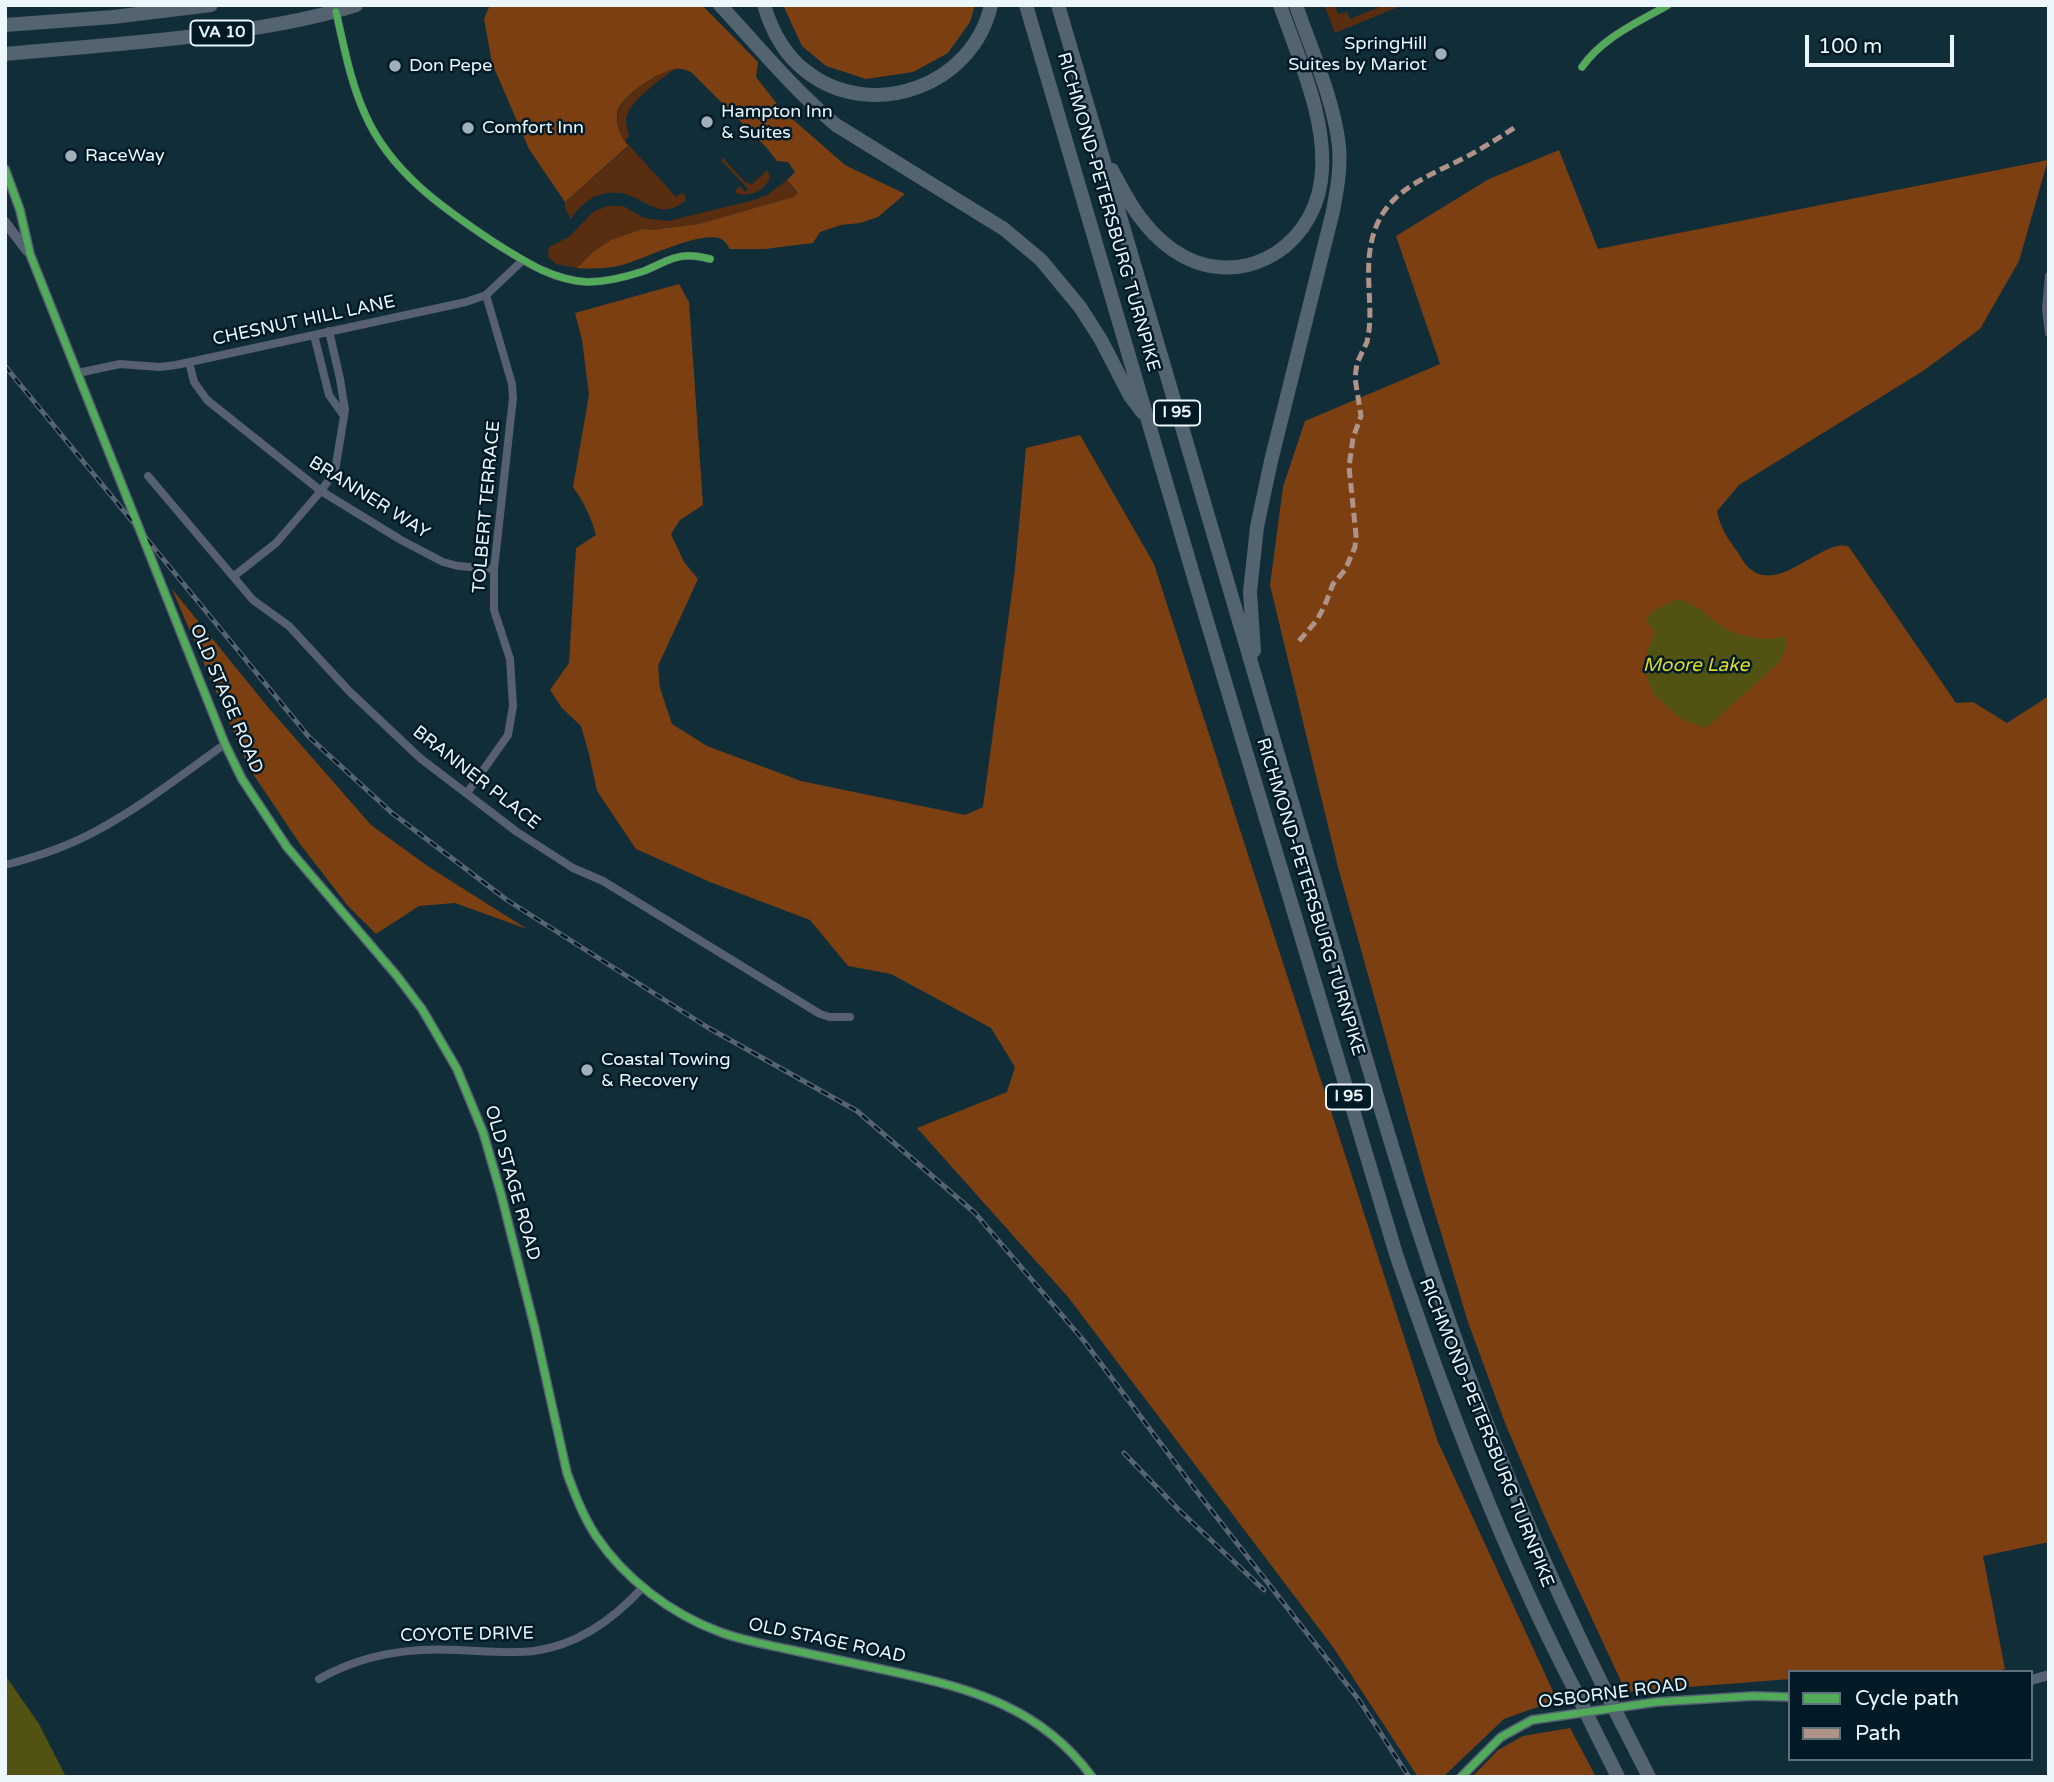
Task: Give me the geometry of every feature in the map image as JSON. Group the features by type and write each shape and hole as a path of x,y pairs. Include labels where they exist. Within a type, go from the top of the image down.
{"highway":[{"name":"VA 10","path":"5,25 113,17 211,5"},
{"path":"296,20 314,5"},
{"name":"VA 10","path":"5,54 165,41 296,20 356,5"},
{"path":"720,5 777,69 836,125 1004,229 1041,260 1080,307 1101,340 1130,396 1149,421"},
{"path":"764,5 777,38 793,60 806,72 820,81 848,92 884,95 917,89 956,66 976,41 991,5"},
{"name":"RICHMOND-PETERSBURG TURNPIKE","path":"1027,5 1396,1254 1425,1338 1523,1582 1618,1777"},
{"name":"RICHMOND-PETERSBURG TURNPIKE","path":"1058,5 1426,1253 1480,1405 1552,1577 1649,1777"},
{"path":"1097,141 1140,217 1159,239 1189,260 1230,268 1257,262 1286,247 1306,226 1313,211 1321,179 1322,155 1317,114 1280,5"},
{"path":"1257,684 1250,592 1253,547 1271,461 1335,201 1339,166 1336,129 1331,109 1296,5"}],"street":[{"path":"1582,67 1605,41 1668,5"},
{"path":"336,8 349,71 372,129 388,154 419,187 443,207 522,261 548,273 587,282 627,276 677,257 692,255 710,259"},
{"name":"OLD STAGE ROAD","path":"5,169 20,210 30,254 225,744 243,779 287,847 403,984 441,1039 457,1069 483,1132 504,1205 567,1473 577,1501 596,1536 643,1587 679,1613 721,1633 956,1686 995,1700 1028,1716 1047,1730 1078,1759 1091,1777"},
{"name":"OLD STAGE ROAD","path":"5,222 30,254"},
{"name":"CHESNUT HILL LANE","path":"78,373 120,364 159,367 189,362 466,302 486,295 522,261"},
{"path":"2049,276 2046,309 2049,333"},
{"name":"TOLBERT TERRACE","path":"467,793 508,735 513,706 510,659 494,610 494,569 513,398 512,384 486,295"},
{"path":"234,576 276,543 335,471 345,410 329,331"},
{"path":"314,335 329,395 344,417"},
{"name":"BRANNER WAY","path":"189,362 194,383 207,400 321,491 401,540 443,562 494,569"},
{"name":"BRANNER PLACE","path":"148,476 253,600 289,626 317,659 420,758 517,832 573,868 603,881 820,1014 850,1017"},
{"path":"6,863 40,856 94,833 225,744"},
{"name":"COYOTE DRIVE","path":"319,1679 354,1661 387,1653 455,1649 511,1653 550,1648 603,1625 643,1587"},
{"name":"OSBORNE ROAD","path":"1461,1777 1501,1737 1532,1720 1656,1702 1753,1696 1788,1698"}],"shaded area":[{"path":"490,5 702,5 758,62 756,77 781,109 845,165 905,194 878,217 820,232 813,243 765,249 730,249 722,239 708,237 616,266 577,268 594,251 611,240 642,229 699,224 793,197 798,193 787,180 795,172 788,162 777,161 691,72 675,69 642,85 621,104 617,115 618,125 628,146 565,202 529,149 492,63 484,19"},
{"path":"783,5 975,5 970,22 948,53 913,72 866,79 826,66 802,46"},
{"path":"1324,5 1334,5 1338,14 1347,12 1350,19 1384,5 1403,5 1335,33"},
{"path":"676,68 646,91 632,106 626,120 629,136 625,141 676,197 684,194 684,202 676,207 661,209 628,195 603,194 588,201 571,219 565,209 565,202 628,147 622,137 617,120 625,99 662,73"},
{"path":"1559,150 1598,249 2048,160 2019,261 1980,329 1923,371 1739,485 1717,511 1724,532 1744,562 1761,575 1774,575 1788,570 1828,549 1849,547 1956,703 1973,702 2007,723 2049,696 2049,1542 1983,1556 2005,1669 1788,1670 1788,1679 1626,1692 1546,1520 1505,1423 1468,1322 1426,1183 1338,867 1270,585 1283,487 1305,421 1440,364 1396,236 1489,179"},
{"path":"723,158 746,183 751,185 767,170 770,177 768,182 757,192 737,194 735,190 740,186 745,192 748,189 721,160"},
{"path":"787,180 798,194 793,197 699,224 642,229 611,240 594,251 577,268 556,264 548,257 549,247 569,237 593,212 607,206 623,206 644,218 668,221 754,200 767,195"},
{"path":"679,284 689,302 703,505 680,520 671,534 684,562 698,579 658,666 660,688 672,724 707,746 801,781 965,815 983,807 1015,569 1026,448 1080,435 1154,564 1438,1442 1557,1700 1504,1719 1443,1777 1418,1777 1333,1647 1068,1297 917,1128 1007,1092 1015,1067 991,1028 891,974 848,966 810,920 710,882 636,849 597,791 581,726 562,708 550,690 569,663 576,548 596,535 587,510 573,487 589,395 582,340 575,313"},
{"path":"172,589 267,706 371,825 429,867 527,929 455,903 419,906 376,934 348,906 300,844 249,768"},
{"path":"1570,1728 1596,1777 1472,1777 1498,1750 1523,1736"}],"water":[{"name":"Moore Lake","path":"1677,599 1698,608 1734,633 1760,638 1786,638 1786,648 1780,662 1706,728 1683,720 1654,695 1645,672 1648,649 1655,632 1646,621 1651,612"},
{"path":"5,1675 39,1724 66,1777 5,1777"}],"railway":[{"path":"5,366 309,737 392,813 507,900 707,1027 857,1111 975,1213 1084,1341 1359,1700 1409,1777"},
{"path":"1124,1453 1179,1510 1264,1590"}],"marked path":[{"path":"1299,641 1317,620 1333,584 1345,570 1355,547 1349,467 1353,438 1361,416 1355,378 1357,363 1369,331 1369,260 1374,231 1391,202 1403,192 1514,128"}],"cycle path":[{"path":"1582,67 1590,56 1610,39 1668,5"},
{"path":"336,12 355,89 365,114 389,154 420,188 495,243 550,274 587,282 630,275 679,257 710,259"},
{"path":"5,169 20,210 30,254 225,744 242,779 287,847 422,1009 457,1069 483,1132 501,1194 567,1473 583,1513 596,1536 635,1581 667,1605 702,1624 744,1640 920,1678 1002,1704 1050,1733 1072,1753 1092,1777"},
{"path":"1461,1777 1501,1737 1532,1720 1656,1702 1753,1696 1788,1697"}],"place":[{"name":"SpringHill Suites by Mariot","path":"1441,54"},
{"name":"Don Pepe","path":"395,66"},
{"name":"Hampton Inn & Suites","path":"707,122"},
{"name":"Comfort Inn","path":"468,128"},
{"name":"RaceWay","path":"71,156"},
{"name":"Coastal Towing & Recovery","path":"587,1070"}]}
